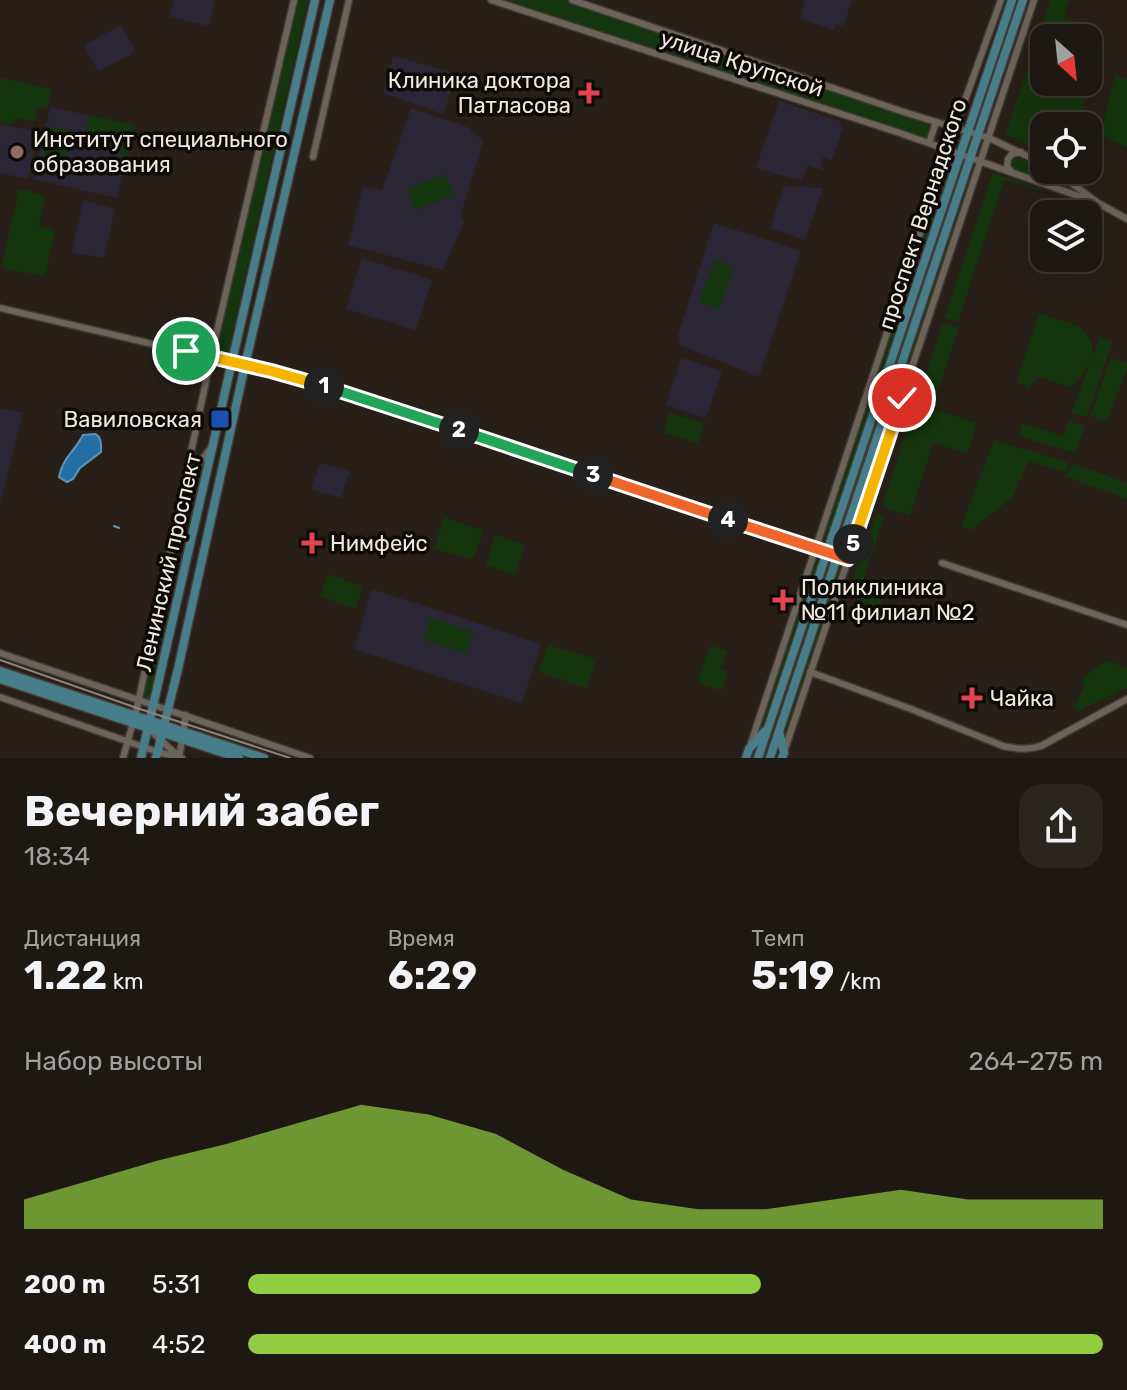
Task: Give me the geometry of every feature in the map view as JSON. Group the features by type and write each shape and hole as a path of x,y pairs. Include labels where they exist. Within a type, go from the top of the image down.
{"main road":[{"name":"Ленинский проспект","path":"141,758 315,0"},
{"name":"Ленинский проспект","path":"157,755 330,0"},
{"name":"проспект Вернадского","path":"973,133 1012,0"},
{"name":"проспект Вернадского","path":"770,758 832,554 965,156 1023,0"},
{"name":"проспект Вернадского","path":"758,758 887,404 965,156"},
{"path":"3,675 164,731 264,758"},
{"path":"747,753 769,727"},
{"path":"779,730 783,755"},
{"path":"182,735 239,758"}],"street":[{"path":"123,758 211,357 294,0"},
{"path":"313,157 349,0"},
{"name":"улица Крупской","path":"491,0 929,143 1089,200"},
{"name":"улица Крупской","path":"572,0 989,138 1030,157"},
{"path":"747,753 955,128 1001,0"},
{"path":"783,755 1034,0"},
{"path":"929,143 936,122"},
{"path":"1012,173 1007,167 1008,159 1012,154 1021,152"},
{"path":"1073,184 1094,200"},
{"path":"1102,205 1127,219"},
{"path":"0,308 313,382 848,559"},
{"path":"887,404 903,394"},
{"path":"185,481 213,445"},
{"path":"942,563 1127,625"},
{"path":"0,653 310,758"},
{"path":"3,675 13,658"},
{"path":"810,672 1003,746 1027,750 1041,746 1127,699"},
{"path":"0,697 129,740 157,755 180,758"},
{"path":"164,731 186,715"},
{"path":"180,758 186,715"},
{"path":"129,740 147,724 164,731 180,758"}],"shaded area":[{"path":"174,0 215,0 209,26 169,16"},
{"path":"805,0 852,0 843,26 836,24 834,30 800,19"},
{"path":"121,25 134,48 132,54 98,71 84,45"},
{"path":"393,56 458,74 443,114 383,93"},
{"path":"779,101 839,121 843,128 832,160 823,157 820,166 824,170 808,165 802,181 756,168"},
{"path":"50,107 135,125 117,198 33,179"},
{"path":"411,108 470,128 471,133 484,140 460,216 464,222 443,270 348,245 363,186 382,191"},
{"name":"Институт специального образования","path":"0,124 38,132 28,179 0,173"},
{"path":"784,186 823,188 805,240 770,228"},
{"path":"83,200 115,209 104,258 72,252"},
{"path":"714,223 801,251 759,377 680,345 678,336"},
{"path":"362,258 432,280 416,330 346,309"},
{"path":"681,358 722,371 706,418 666,405"},
{"path":"0,408 23,413 0,503"},
{"path":"320,463 350,471 341,498 311,489"},
{"path":"372,589 541,644 522,703 354,649"}],"green space":[{"path":"295,0 308,0 228,352 215,350"},
{"path":"501,0 567,0 933,123 928,141"},
{"path":"1050,0 1069,0 1064,17 1074,21 1073,24 1042,24"},
{"path":"1030,62 1030,96 1087,96 1082,112 1030,112 1030,146 1005,134"},
{"path":"1115,75 1127,79 1127,147 1104,137 1103,123"},
{"path":"0,78 52,89 47,109 37,107 35,122 14,118 12,125 0,122"},
{"path":"89,115 135,125 128,155 82,144"},
{"path":"50,126 72,131 63,171 41,167"},
{"path":"1017,155 1030,161 1030,176 1015,171 1011,167 1011,158"},
{"path":"949,158 954,159 828,538 823,537"},
{"path":"974,164 975,168 899,394 896,392"},
{"path":"993,173 1042,191 1004,180 958,322 944,318"},
{"path":"445,174 454,195 415,210 407,189"},
{"path":"19,189 42,194 41,197 45,198 39,226 55,230 45,276 1,268"},
{"path":"714,260 734,267 719,309 699,302"},
{"path":"1039,313 1079,326 1091,340 1093,356 1100,338 1112,342 1087,417 1071,413 1091,361 1071,387 1038,377 1028,389 1017,381"},
{"path":"942,323 959,328 933,405 917,400"},
{"path":"1111,358 1127,363 1127,369 1107,422 1090,416"},
{"path":"915,403 977,423 968,453 933,443 910,516 882,507"},
{"path":"669,413 704,423 698,443 663,433"},
{"path":"1069,421 1085,426 1075,453 1019,436 1022,423 1063,436"},
{"path":"994,440 1069,463 1067,470 1063,472 1028,461 1013,497 971,530 961,527"},
{"path":"1072,463 1127,483 1127,499 1067,477"},
{"path":"877,512 884,517 859,592 882,600 880,607 847,596"},
{"path":"444,517 484,531 473,559 434,549"},
{"path":"495,534 525,545 515,575 486,565"},
{"path":"817,557 819,562 764,730 759,729 815,560"},
{"path":"840,564 842,568 786,738 783,737"},
{"path":"328,574 363,587 356,609 320,596"},
{"path":"159,618 168,621 150,700 147,702 140,700"},
{"path":"430,618 474,632 467,654 423,640"},
{"path":"548,645 596,659 587,688 539,672"},
{"path":"711,645 727,651 720,669 728,672 721,691 697,682"},
{"path":"1108,660 1127,668 1127,688 1079,711 1074,707 1085,685 1081,679"}],"water":[{"path":"95,434 100,439 101,452 80,468 73,479 67,482 59,477 63,464 83,435"}],"waterway":[{"path":"114,526 119,528"}],"tram line":[{"path":"0,660 290,758"}],"place":[{"name":"Клиника доктора Патласова","path":"589,93"},
{"name":"Институт специального образования","path":"17,152"},
{"name":"Вавиловская","path":"220,419"},
{"name":"Нимфейс","path":"312,543"},
{"name":"Поликлиника №11 филиал №2","path":"783,600"},
{"name":"Чайка","path":"972,698"}],"route":[{"path":"186,351 313,382 848,559 902,398"}]}
